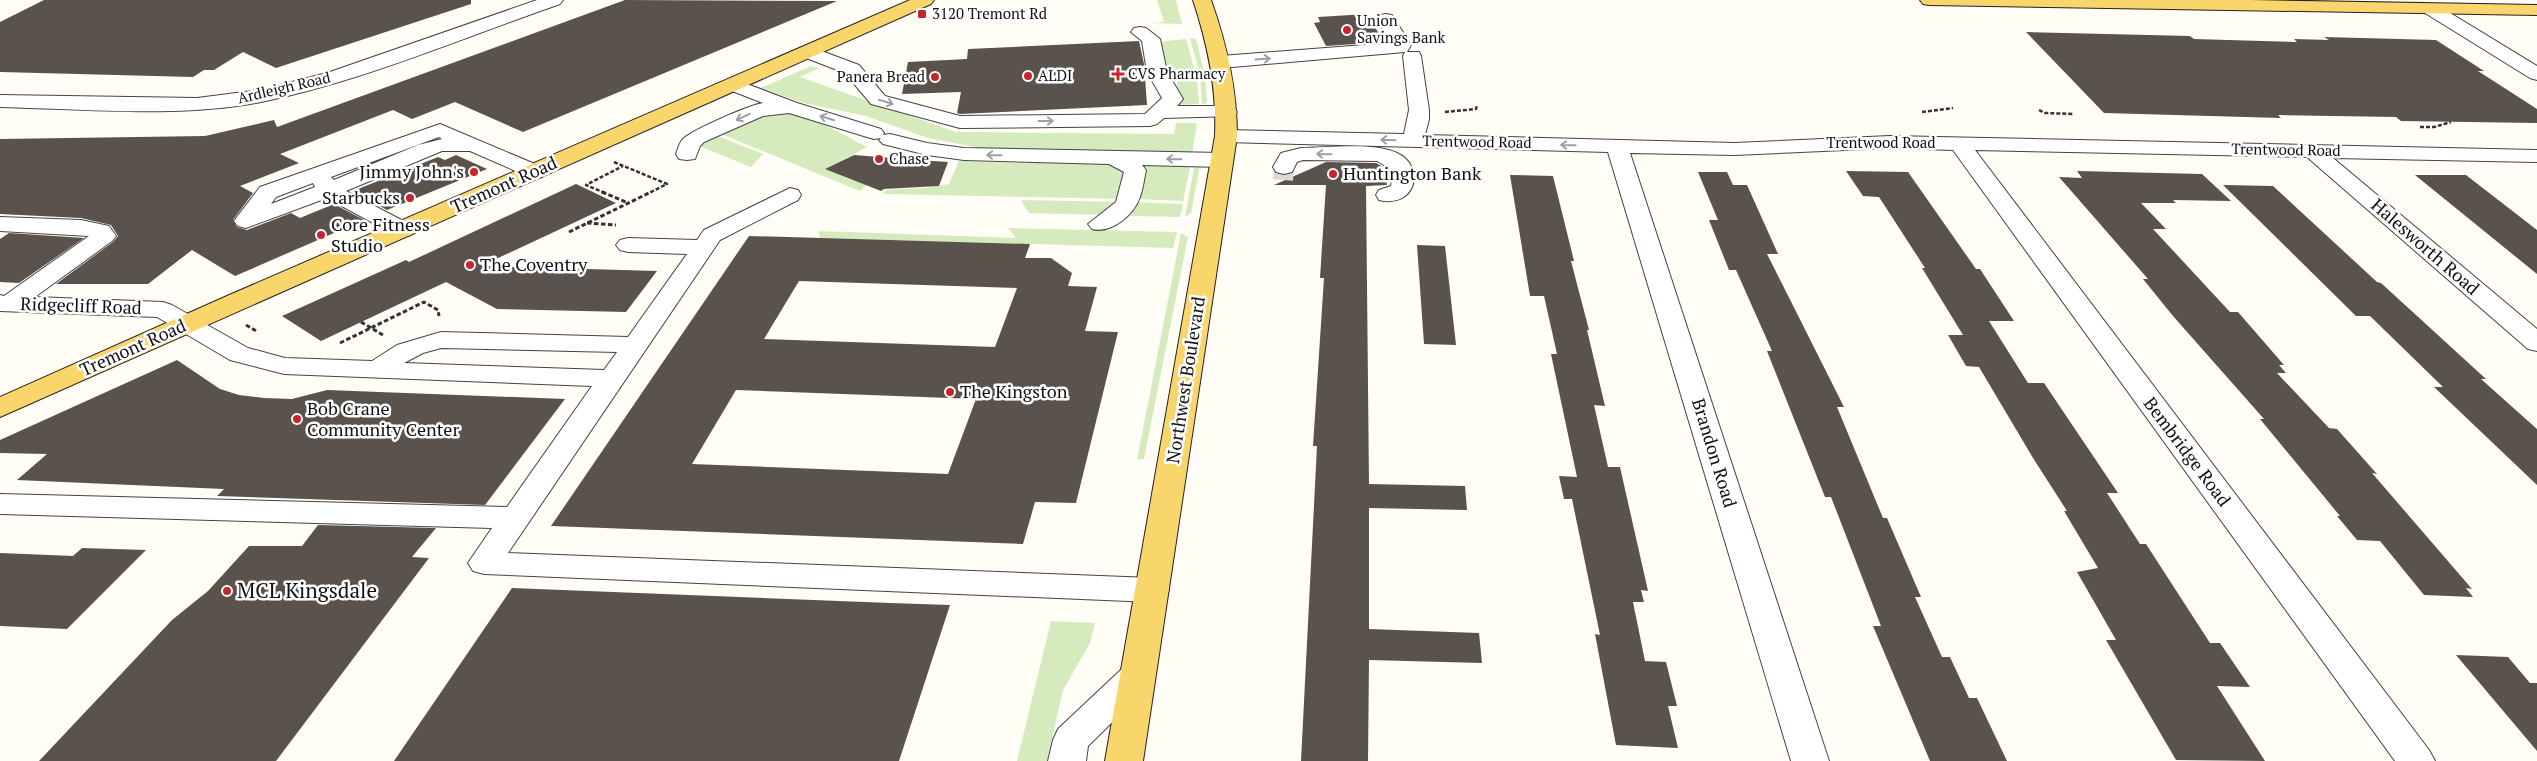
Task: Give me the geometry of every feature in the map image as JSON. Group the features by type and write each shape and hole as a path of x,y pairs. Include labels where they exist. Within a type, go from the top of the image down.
{"main road":[{"name":"Tremont Road","path":"0,408 188,323 926,0"},
{"name":"Northwest Boulevard","path":"1124,761 1226,136 1228,112 1222,62 1202,0"},
{"path":"1929,0 2537,10"}],"street":[{"name":"Ardleigh Road","path":"0,100 173,104 224,101 260,96 334,77 554,0"},
{"path":"2431,8 2537,74"},
{"path":"1222,62 1400,48 1402,45 1386,19"},
{"path":"808,52 852,69 878,100 960,122 1150,120 1173,100 1157,72 1150,39 1140,32"},
{"path":"1412,56 1419,119 1412,141"},
{"path":"734,85 790,107 927,149 964,154 1222,160"},
{"path":"687,154 690,144 697,138 759,110 790,107"},
{"path":"1159,112 1228,112"},
{"path":"403,230 324,182 440,130 534,172"},
{"name":"Trentwood Road","path":"1226,136 1735,148 1890,142 2537,156"},
{"name":"Bembridge Road","path":"1959,143 2416,761"},
{"name":"Brandon Road","path":"1617,146 1810,761"},
{"name":"Halesworth Road","path":"2312,151 2537,343"},
{"path":"1284,179 1288,158 1301,154 1383,156 1399,165 1403,180 1401,190 1387,195"},
{"path":"1100,224 1124,210 1129,200 1135,170 1128,164 1111,157"},
{"path":"790,194 712,235 484,563 1152,590"},
{"path":"0,224 81,227 101,231 104,236 5,303"},
{"path":"628,245 704,247"},
{"name":"Ridgecliff Road","path":"5,303 162,310 188,323 239,354 284,366 613,379"},
{"path":"377,371 391,357 420,344 441,340 636,345"},
{"path":"0,504 515,518"},
{"path":"1067,761 1072,740 1138,676"}],"path":[{"path":"1445,112 1471,111 1476,109 1477,105"},
{"path":"1922,112 1951,110 1953,108"},
{"path":"2039,110 2045,113 2074,114"},
{"path":"2420,127 2434,127 2451,122"},
{"path":"569,232 667,184 606,158"},
{"path":"624,166 586,184 628,203"},
{"path":"332,346 424,302 438,310 437,319"},
{"path":"361,322 384,335"}],"green space":[{"path":"1157,0 1176,0 1182,24 1149,23 1164,22"},
{"path":"1190,38 1196,39 1205,77 1207,101 1205,104 1202,104 1200,75"},
{"path":"1186,39 1197,79 1199,104 1177,105 1177,81 1166,71 1158,42"},
{"path":"811,66 819,68 800,77 956,132 1174,134 1176,123 1197,123 1192,155 979,148 928,138 866,116 803,103 761,88"},
{"path":"768,110 802,113 867,147 835,164 840,175 867,185 860,191 716,132"},
{"path":"713,134 763,154 751,167 699,146"},
{"path":"1063,159 1127,166 1123,199 883,194 886,190 925,188 949,184 959,161 1027,163"},
{"path":"1131,161 1191,163 1183,201 1137,199"},
{"path":"1195,163 1200,165 1191,213 1185,217"},
{"path":"1022,200 1123,202 1104,215 1029,213"},
{"path":"1136,202 1183,205 1180,217 1130,216 1129,213"},
{"path":"1008,228 1177,232 1173,248 820,238 818,231 1016,238"},
{"path":"1181,233 1188,237 1144,459 1137,460"},
{"path":"1051,621 1095,623 1090,643 1063,690 1047,761 1017,761"}],"building":[{"path":"44,0 471,0 471,4 276,68 243,52 214,70 204,70 193,77 0,72 0,22"},
{"path":"625,0 837,1 523,132 455,102 412,119 393,110 280,154 299,163 240,186 253,193 233,220 237,227 247,230 291,213 300,218 334,204 364,220 235,276 192,250 148,284 56,284 113,242 118,236 111,225 81,218 0,214 0,139 205,136 274,120 277,127"},
{"name":"Union Savings Bank","path":"1367,14 1384,42 1326,46 1314,23 1320,22 1318,17"},
{"path":"2026,32 2190,36 2194,39 2297,42 2294,39 2329,40 2324,37 2436,40 2484,71 2478,71 2537,109 2537,123 2401,121 2396,117 2278,115 2281,118 2104,113"},
{"name":"ALDI","path":"1139,41 1144,64 1147,105 960,114 957,113 961,92 902,94 908,62 967,59 968,49"},
{"path":"456,155 487,169 387,210 353,191 438,157 445,160"},
{"name":"Chase","path":"854,155 948,162 939,186 884,189 881,191 825,169"},
{"path":"1326,162 1376,163 1385,168 1387,185 1366,186 1369,484 1465,486 1467,510 1369,508 1369,629 1479,633 1482,663 1369,660 1368,761 1301,761 1317,446 1313,446 1324,278 1320,278 1326,185 1274,185"},
{"path":"1846,171 1908,172 1976,269 1980,269 2014,321 1989,321 2028,383 2044,383 2118,493 2107,493 2140,544 2146,544 2210,643 2220,643 2250,687 2217,686 2265,761 2176,760 2106,640 2116,640 2077,572 2098,568 2064,511 2067,511 1979,367 1966,366 1948,335 1963,335 1922,268 1925,268 1879,197 1863,196"},
{"path":"2077,171 2202,174 2231,201 2173,200 2176,203 2141,203 2166,229 2153,229 2230,312 2238,312 2284,365 2279,365 2286,373 2277,373 2329,428 2337,429 2377,474 2372,473 2472,589 2466,588 2473,597 2424,595 2380,541 2357,540 2337,516 2340,516 2260,419 2264,419 2173,316 2143,279 2148,279 2059,177 2082,178"},
{"path":"1698,172 1727,172 1733,185 1747,185 1778,254 1767,254 1844,407 1837,407 1883,518 1887,518 1921,597 1915,597 1942,657 1950,657 1969,698 1977,698 2007,761 1930,761 1873,626 1881,626 1831,497 1825,497 1767,351 1772,351 1736,270 1729,270 1709,220 1718,220"},
{"path":"1510,175 1553,176 1574,261 1571,261 1589,330 1587,330 1605,406 1594,405 1608,467 1620,467 1648,591 1641,590 1644,602 1633,602 1645,661 1666,662 1677,706 1668,706 1678,748 1616,745 1595,634 1600,635 1572,499 1564,499 1559,476 1577,477 1551,354 1557,354 1544,296 1530,296"},
{"path":"2415,175 2466,175 2537,230 2537,274"},
{"name":"The Coventry","path":"576,184 616,203 481,266 657,271 626,312 497,309 446,282 321,341 282,316 406,260 409,262"},
{"path":"2223,185 2273,186 2486,379 2481,379 2537,429 2537,485 2434,387 2443,387 2370,316 2356,316"},
{"path":"9,233 84,238 19,283 0,282 0,239"},
{"name":"The Kingston","path":"749,236 1030,244 1025,258 1051,258 1072,273 1068,286 1097,287 1085,331 1118,332 1076,503 1035,502 1023,544 551,526","holes":["799,281 1017,288 995,347 764,339","736,390 976,399 948,474 692,464"]},
{"path":"1417,245 1445,246 1456,345 1424,344"},
{"name":"Bob Crane Community Center","path":"177,360 220,389 239,395 264,398 292,399 327,390 565,399 485,505 217,496 224,489 17,480 47,454 0,453 0,440"},
{"path":"318,525 436,528 412,557 429,558 276,761 39,761 172,620 208,591 249,546 302,546"},
{"path":"82,548 146,550 67,629 0,626 0,553 73,556"},
{"path":"512,588 950,605 899,761 394,761"},
{"path":"2456,655 2508,657 2530,683 2537,683 2537,751"}],"tunnel":[{"path":"1283,180 1284,167"}],"place":[{"name":"3120 Tremont Rd","path":"922,14"},
{"name":"Union Savings Bank","path":"1347,30"},
{"name":"CVS Pharmacy","path":"1118,74"},
{"name":"ALDI","path":"1028,76"},
{"name":"Panera Bread","path":"935,77"},
{"name":"Chase","path":"879,159"},
{"name":"Jimmy John's","path":"474,172"},
{"name":"Huntington Bank","path":"1333,174"},
{"name":"Starbucks","path":"410,198"},
{"name":"Core Fitness Studio","path":"321,235"},
{"name":"The Coventry","path":"470,265"},
{"name":"The Kingston","path":"950,392"},
{"name":"Bob Crane Community Center","path":"297,419"},
{"name":"MCL Kingsdale","path":"227,591"}]}
